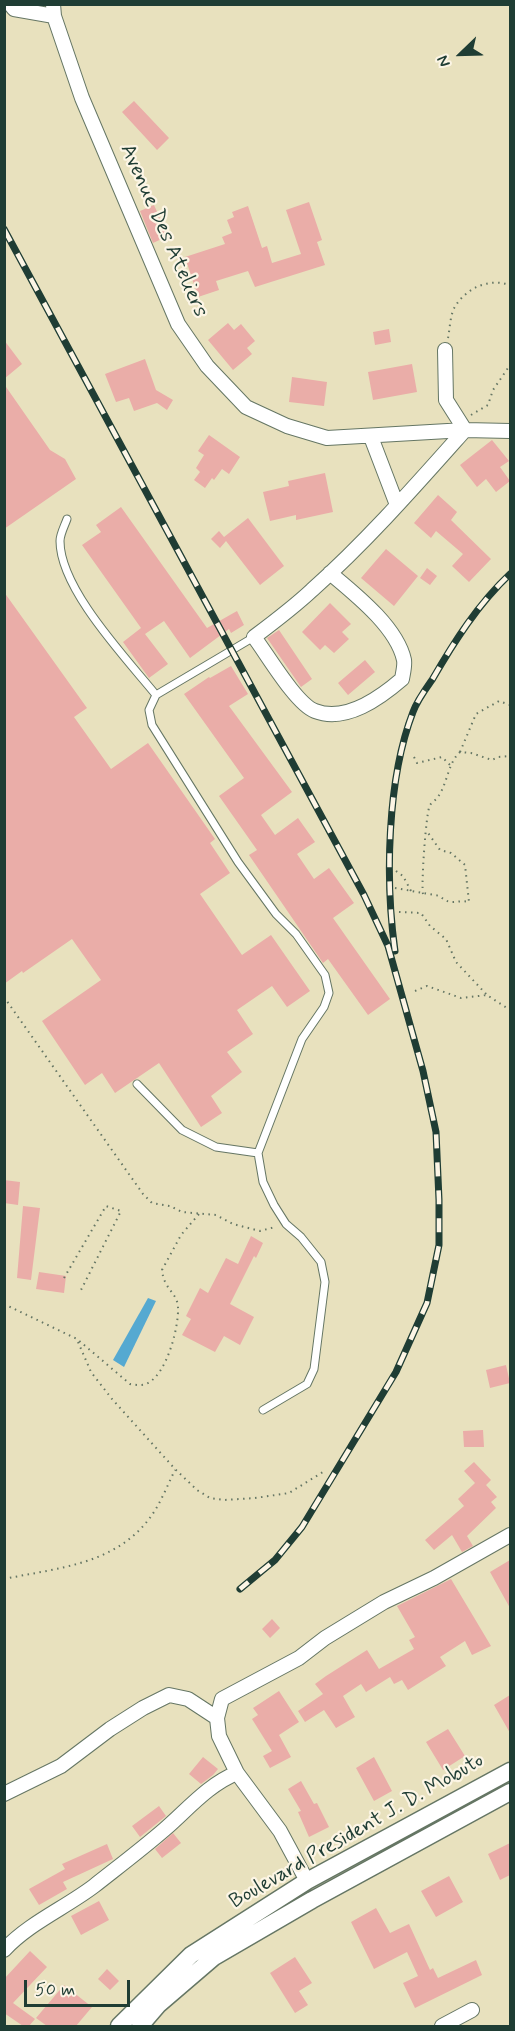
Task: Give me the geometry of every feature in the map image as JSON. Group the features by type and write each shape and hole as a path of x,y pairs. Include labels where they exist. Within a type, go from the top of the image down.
{"street":[{"path":"10,4 14,9 54,10"},
{"name":"Avenue Des Ateliers","path":"54,10 82,98 178,324 207,366 246,407 287,426 327,438 465,430 510,431"},
{"path":"330,573 358,596 393,635 404,661 402,679 386,693 360,708 334,714 314,711 296,696 254,637 330,573 397,505 465,430 446,400 445,350"},
{"path":"371,436 397,505"},
{"path":"307,1881 280,1831 237,1773 219,1736 217,1718 222,1699 298,1658 325,1638 384,1602 434,1578 510,1535"},
{"path":"4,1794 62,1766 110,1729 169,1695 188,1699 217,1718"},
{"name":"Boulevard President J. D. Mobuto","path":"119,2026 191,1955 307,1881 510,1771"},
{"path":"4,1950 15,1938 91,1888 225,1777 237,1773"},
{"name":"Boulevard President J. D. Mobuto","path":"140,2026 158,2005 213,1957 510,1792"},
{"path":"433,1813 442,1829"},
{"path":"442,2026 472,2010"}],"lane":[{"path":"67,519 60,539 64,564 84,605 156,695"},
{"path":"254,637 156,695 149,710 152,725 238,862 276,914 296,934 325,975 329,993 324,1007 302,1039 258,1152 263,1182 274,1205 286,1224 302,1237 321,1262 325,1282 321,1330 314,1369 307,1384 263,1410"},
{"path":"137,1084 182,1130 216,1147 258,1152"}],"path":[{"path":"445,350 455,306 475,286 501,282 510,285"},
{"path":"471,415 488,405 494,390 510,365"},
{"path":"423,894 421,886 425,865 425,829 429,805 437,798 453,759 460,752 476,714 499,701 510,705"},
{"path":"460,752 492,760 510,756"},
{"path":"414,756 417,763 442,757 451,766"},
{"path":"395,888 440,896 443,900 455,903 464,900 469,902 465,865 451,853 440,850 425,829"},
{"path":"396,871 403,876 411,891"},
{"path":"399,912 421,913 430,926 446,939 456,962 487,995 510,1010"},
{"path":"415,991 427,986 461,998 487,995"},
{"path":"4,997 143,1194 152,1203 170,1206 182,1212 216,1215 233,1224 260,1231 286,1224"},
{"path":"503,1005 510,1004"},
{"path":"64,1278 106,1206 121,1211 81,1290"},
{"path":"4,1304 77,1339 130,1384 138,1386 148,1384 156,1377 176,1337 175,1296 166,1287 162,1270 181,1235 199,1213"},
{"path":"77,1339 98,1383 175,1469 197,1490 210,1498 224,1500 289,1493 323,1472"},
{"path":"4,1579 74,1566 96,1559 119,1547 150,1518 175,1469"}],"water":[{"path":"148,1298 156,1301 124,1367 113,1360"}],"building":[{"path":"134,101 169,138 157,150 122,112"},
{"path":"309,202 322,240 317,242 325,265 255,287 248,271 216,281 219,290 198,297 185,257 225,244 222,237 232,233 227,220 234,217 232,212 248,206 262,248 267,246 272,263 301,254 286,210"},
{"path":"154,205 168,236 153,243 140,211"},
{"path":"228,323 234,330 241,324 255,341 247,348 252,354 233,370 208,340"},
{"path":"389,329 391,342 375,345 373,332"},
{"path":"4,340 22,364 4,379"},
{"path":"145,359 156,390 173,400 167,410 157,403 134,411 129,398 116,402 105,374"},
{"path":"412,364 417,392 373,400 368,372"},
{"path":"292,377 327,382 324,406 289,402"},
{"path":"4,384 50,450 65,459 76,479 4,529"},
{"path":"209,435 240,457 229,474 222,469 205,488 194,480 200,472 196,468 204,455 198,451"},
{"path":"492,440 509,461 500,467 510,481 496,492 486,479 477,487 460,465"},
{"path":"325,473 333,512 296,520 296,515 270,521 263,492 289,486 288,481"},
{"path":"438,495 457,512 451,520 491,559 469,582 452,566 463,554 436,531 431,538 414,523"},
{"path":"121,507 207,628 237,611 244,625 231,633 229,629 190,658 164,621 145,634 168,664 149,678 123,642 141,628 82,545 101,532 96,525"},
{"path":"248,518 284,566 260,585 226,541 220,548 211,539 219,531 224,537"},
{"path":"386,549 418,576 394,606 361,578"},
{"path":"427,568 437,576 430,585 420,578"},
{"path":"4,592 87,708 74,717 111,769 148,743 215,839 210,843 230,873 200,894 242,955 271,935 310,991 287,1007 272,986 237,1010 253,1034 227,1052 242,1072 211,1096 222,1113 201,1127 159,1063 115,1093 102,1073 85,1085 42,1021 101,980 72,939 4,984"},
{"path":"330,603 351,624 342,632 349,639 334,653 325,645 320,650 302,632"},
{"path":"279,630 312,679 301,687 267,638"},
{"path":"365,660 375,672 348,695 338,683"},
{"path":"231,666 248,694 229,706 292,792 261,815 275,835 298,818 315,842 297,854 314,879 329,868 354,903 333,918 390,999 368,1015 328,959 323,963 249,855 257,850 219,796 244,778 184,694 209,677"},
{"path":"4,1180 20,1182 18,1205 4,1203"},
{"path":"23,1206 40,1208 31,1280 17,1278"},
{"path":"251,1236 263,1243 230,1304 254,1317 240,1345 224,1336 215,1352 182,1335 191,1319 186,1316 200,1288 208,1293 226,1258 238,1264"},
{"path":"39,1272 66,1276 64,1293 36,1289"},
{"path":"506,1365 510,1383 490,1388 486,1370"},
{"path":"483,1430 484,1447 464,1447 463,1431"},
{"path":"474,1462 491,1480 486,1485 497,1497 491,1502 496,1508 467,1536 473,1546 462,1552 452,1535 434,1550 425,1540 464,1506 458,1499 475,1483 464,1471"},
{"path":"510,1560 510,1608 490,1572"},
{"path":"451,1579 491,1646 472,1655 465,1641 440,1657 446,1666 408,1690 402,1680 394,1684 390,1677 366,1692 361,1684 343,1696 355,1717 336,1728 324,1710 305,1722 298,1711 323,1694 315,1684 326,1676 367,1650 379,1669 414,1649 409,1640 415,1637 397,1606"},
{"path":"272,1619 280,1628 270,1638 262,1629"},
{"path":"279,1691 299,1722 279,1735 291,1757 270,1768 263,1756 272,1751 252,1719 258,1715 253,1708"},
{"path":"510,1695 510,1733 494,1705"},
{"path":"448,1729 465,1756 443,1770 426,1742"},
{"path":"203,1757 218,1769 201,1784 189,1774"},
{"path":"374,1757 392,1791 374,1801 356,1768"},
{"path":"301,1781 314,1804 317,1803 329,1827 309,1837 298,1812 301,1811 288,1789"},
{"path":"159,1806 166,1816 140,1837 132,1826"},
{"path":"173,1833 181,1843 162,1858 155,1849"},
{"path":"510,1843 510,1875 500,1880 488,1854"},
{"path":"107,1844 113,1859 63,1882 67,1889 39,1905 29,1889 65,1869 62,1864"},
{"path":"449,1876 463,1902 436,1917 421,1891"},
{"path":"99,1901 109,1920 81,1935 71,1916"},
{"path":"376,1908 390,1933 409,1924 430,1970 433,1968 438,1978 476,1960 482,1975 415,2008 403,1983 418,1976 407,1952 374,1969 351,1922"},
{"path":"30,1951 47,1967 13,2003 35,2019 29,2026 23,2026 4,2013 4,1979"},
{"path":"295,1957 312,1983 299,1991 308,2005 295,2013 270,1973"},
{"path":"107,1969 119,1981 110,1990 98,1979"},
{"path":"64,1985 92,2007 76,2026 47,2026 36,2018"}],"railway":[{"path":"4,229 364,895 388,946 423,1071 436,1132 439,1245 427,1303 396,1372 302,1527 275,1560 240,1589"},
{"path":"395,951 390,893 390,830 393,798 404,739 417,704 458,638 487,598 510,574"}]}
